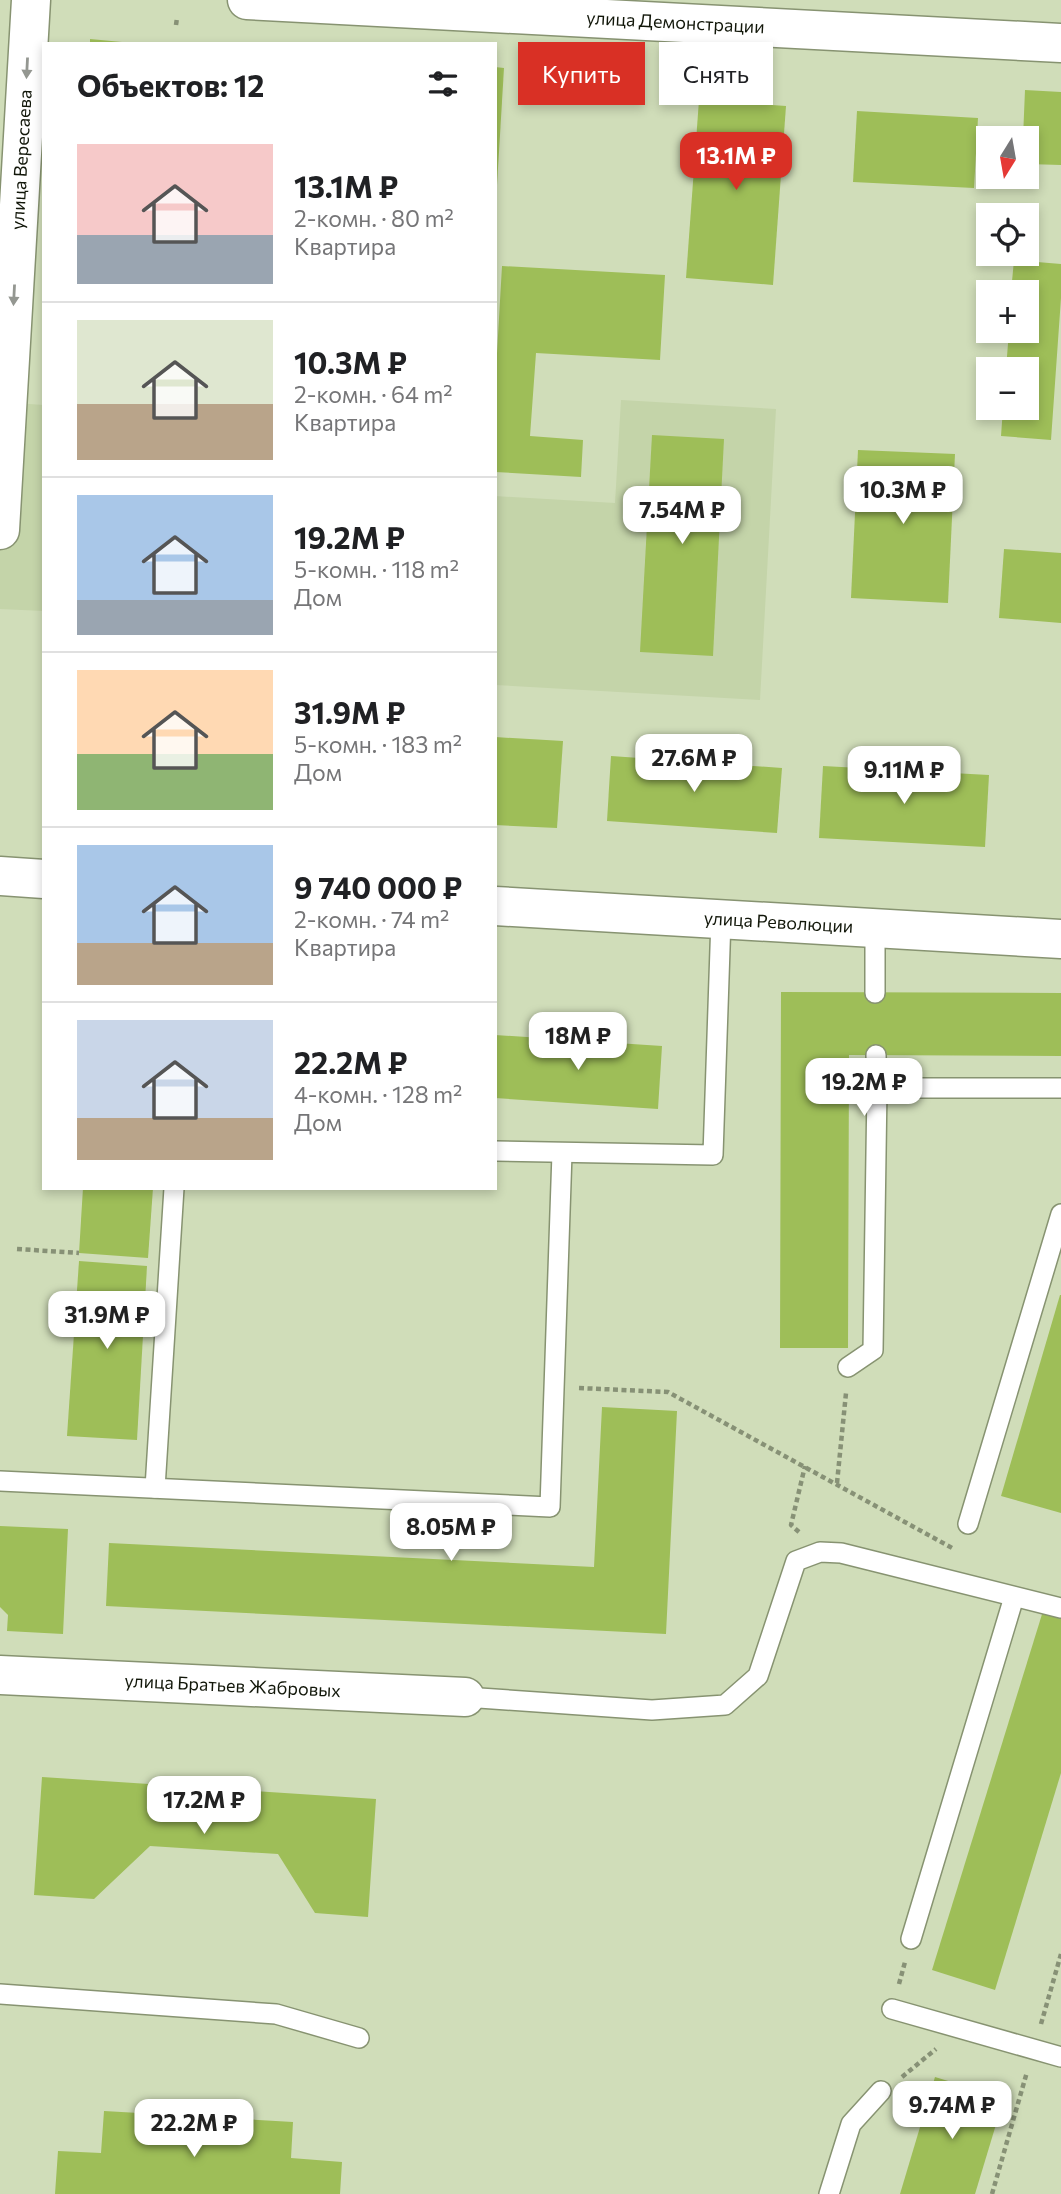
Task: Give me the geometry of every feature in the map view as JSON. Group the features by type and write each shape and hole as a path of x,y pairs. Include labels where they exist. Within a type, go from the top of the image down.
{"street":[{"name":"улица Вересаева","path":"0,530 4,398 31,0"},
{"name":"улица Демонстрации","path":"247,0 1061,43"},
{"path":"0,876 42,879"},
{"name":"улица Революции","path":"497,906 1061,939"},
{"name":"улица Братьев Жабровых","path":"0,1675 465,1697"}],"lane":[{"path":"497,1151 713,1155 720,919"},
{"path":"875,928 875,993"},
{"path":"848,1367 873,1350 876,1055"},
{"path":"877,1088 1061,1088"},
{"path":"0,1482 550,1507 562,1153"},
{"path":"155,1488 174,1190"},
{"path":"968,1524 1061,1214"},
{"path":"465,1697 652,1710 725,1705 758,1676 796,1561 820,1552 841,1553 1061,1608"},
{"path":"911,1939 1014,1597"},
{"path":"0,1994 276,2014 359,2038"},
{"path":"892,2009 1061,2057"},
{"path":"829,2194 851,2124 881,2091"}],"path":[{"path":"176,25 177,18"},
{"path":"17,1249 79,1253"},
{"path":"837,1483 848,1367"},
{"path":"554,1387 668,1392 960,1553 952,1580"},
{"path":"805,1466 792,1525 820,1552"},
{"path":"892,2009 911,1939"},
{"path":"881,2091 913,2070 959,2028"}],"shaded area":[{"path":"621,400 776,409 760,700 497,685 497,496 615,503"},
{"path":"0,402 42,405 42,611 0,609"}],"building":[{"path":"90,39 122,42 90,42"},
{"path":"497,67 504,68 497,185"},
{"path":"1025,90 1061,92 1061,165 1040,164 1040,126 1024,126"},
{"path":"699,105 786,106 773,285 686,278"},
{"path":"857,111 978,118 974,188 853,182"},
{"path":"1039,262 1061,264 1051,440 1001,436 1002,420 1039,420 1039,357 1007,357 1008,343 1039,343 1039,280 1012,280 1013,266 1039,266"},
{"path":"502,266 665,275 660,360 536,353 530,436 583,440 581,477 497,472 497,353"},
{"path":"652,435 724,439 713,656 640,652"},
{"path":"858,450 955,454 948,603 851,598"},
{"path":"1004,549 1061,553 1061,623 999,618"},
{"path":"497,737 563,741 557,828 497,825"},
{"path":"611,756 782,768 777,833 607,821"},
{"path":"823,766 989,775 985,847 819,838"},
{"path":"781,992 1061,993 1061,1056 849,1055 848,1348 780,1348"},
{"path":"497,1035 662,1046 658,1109 497,1098"},
{"path":"83,1190 153,1190 148,1258 79,1253"},
{"path":"79,1261 147,1266 137,1440 67,1436"},
{"path":"1061,1295 1061,1513 1001,1496"},
{"path":"602,1407 677,1411 666,1634 106,1606 109,1543 594,1567"},
{"path":"0,1526 68,1529 63,1634 7,1631 8,1615 0,1607"},
{"path":"1043,1611 1061,1617 1061,1773 995,1990 932,1970"},
{"path":"42,1777 376,1799 368,1917 315,1913 278,1854 150,1846 94,1899 34,1895"},
{"path":"935,2077 1004,2098 975,2194 900,2194"},
{"path":"104,2111 293,2122 291,2158 342,2162 340,2194 55,2194 58,2151 101,2153"}]}
